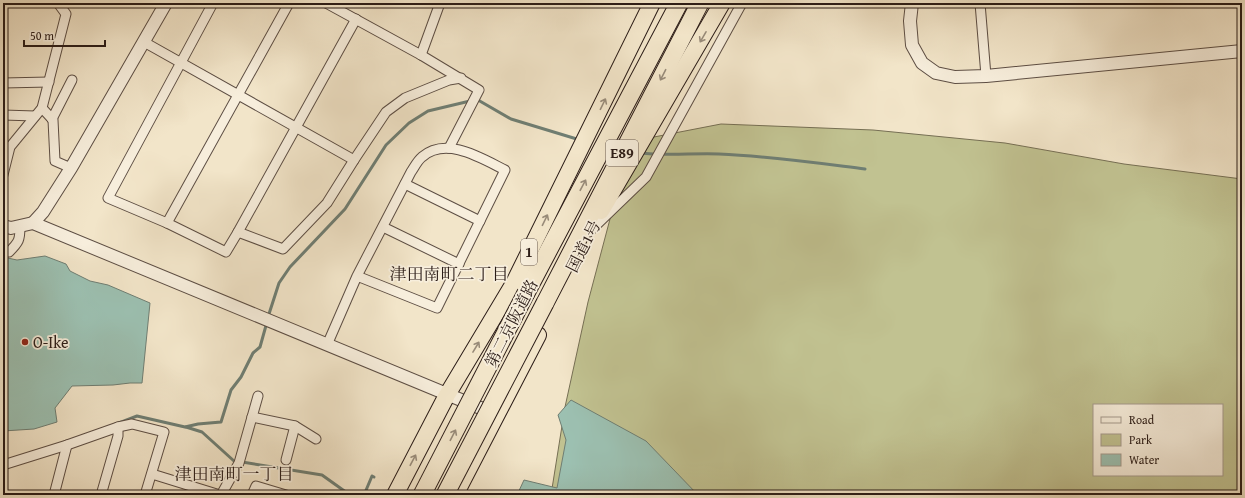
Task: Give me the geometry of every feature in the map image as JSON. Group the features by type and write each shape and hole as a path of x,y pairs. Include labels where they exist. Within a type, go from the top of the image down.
{"highway":[{"name":"1","path":"395,495 447,395 514,284 652,3"},
{"name":"第二京阪道路","path":"422,495 526,293 679,3"},
{"name":"第二京阪道路","path":"446,495 549,304 700,3"},
{"name":"国道1号","path":"455,495 497,415 549,304 588,232 722,3"}],"street":[{"path":"3,176 10,147 42,108 66,14 58,3"},
{"path":"3,226 11,228 33,223 44,212 166,3"},
{"path":"213,3 108,198 167,223 226,252 356,20"},
{"path":"167,223 289,3"},
{"path":"326,3 421,55 479,90 450,148"},
{"path":"421,55 440,3"},
{"path":"588,232 646,177 742,3"},
{"path":"912,3 910,21 912,45 922,63 936,73 955,78 1242,51"},
{"path":"980,3 986,76"},
{"path":"144,42 354,160"},
{"path":"238,232 283,249 328,202 386,112 406,98 449,80 461,78"},
{"path":"52,119 72,80"},
{"path":"3,84 49,82"},
{"path":"42,108 53,120 55,161 71,168"},
{"path":"3,115 35,116"},
{"path":"327,345 357,276 405,184 421,157 432,151 450,148 471,153 505,170 437,308 357,276"},
{"path":"405,184 480,221"},
{"path":"33,223 497,415"},
{"path":"3,250 9,252 18,244 20,237 20,226"},
{"path":"383,227 459,264"},
{"path":"152,474 199,492 220,495 239,463 258,396"},
{"path":"252,417 295,426 316,438"},
{"path":"3,465 68,445 118,427 132,424 164,432 145,495"},
{"path":"286,460 295,426"},
{"path":"101,495 118,436 118,427"},
{"path":"54,495 68,445"},
{"path":"252,495 256,486 286,495"}],"green space":[{"path":"721,124 873,130 1005,143 1124,164 1242,179 1242,495 551,495 565,407 588,302 623,170 654,137"}],"water":[{"path":"45,256 66,264 70,271 90,281 108,285 150,303 142,383 72,386 55,408 57,422 34,429 3,431 3,257 17,260"},
{"path":"571,400 646,441 698,495 517,495 524,480 557,488 566,440 558,415"}],"waterway":[{"path":"476,100 511,119 580,140"},
{"path":"268,317 279,283 290,267 345,209 386,145 409,123 428,111 470,101"},
{"path":"640,153 756,156 865,169"},
{"path":"119,423 137,416 185,427 221,422 231,390 241,377 253,353 260,347 267,322"},
{"path":"186,427 202,432 234,461"},
{"path":"242,462 322,475 350,495"},
{"path":"364,495 372,476 374,477"}],"place":[{"name":"O-Ike","path":"25,342"}],"district":[{"name":"津田南町二丁目","path":"449,274"},
{"name":"津田南町一丁目","path":"234,474"}]}
